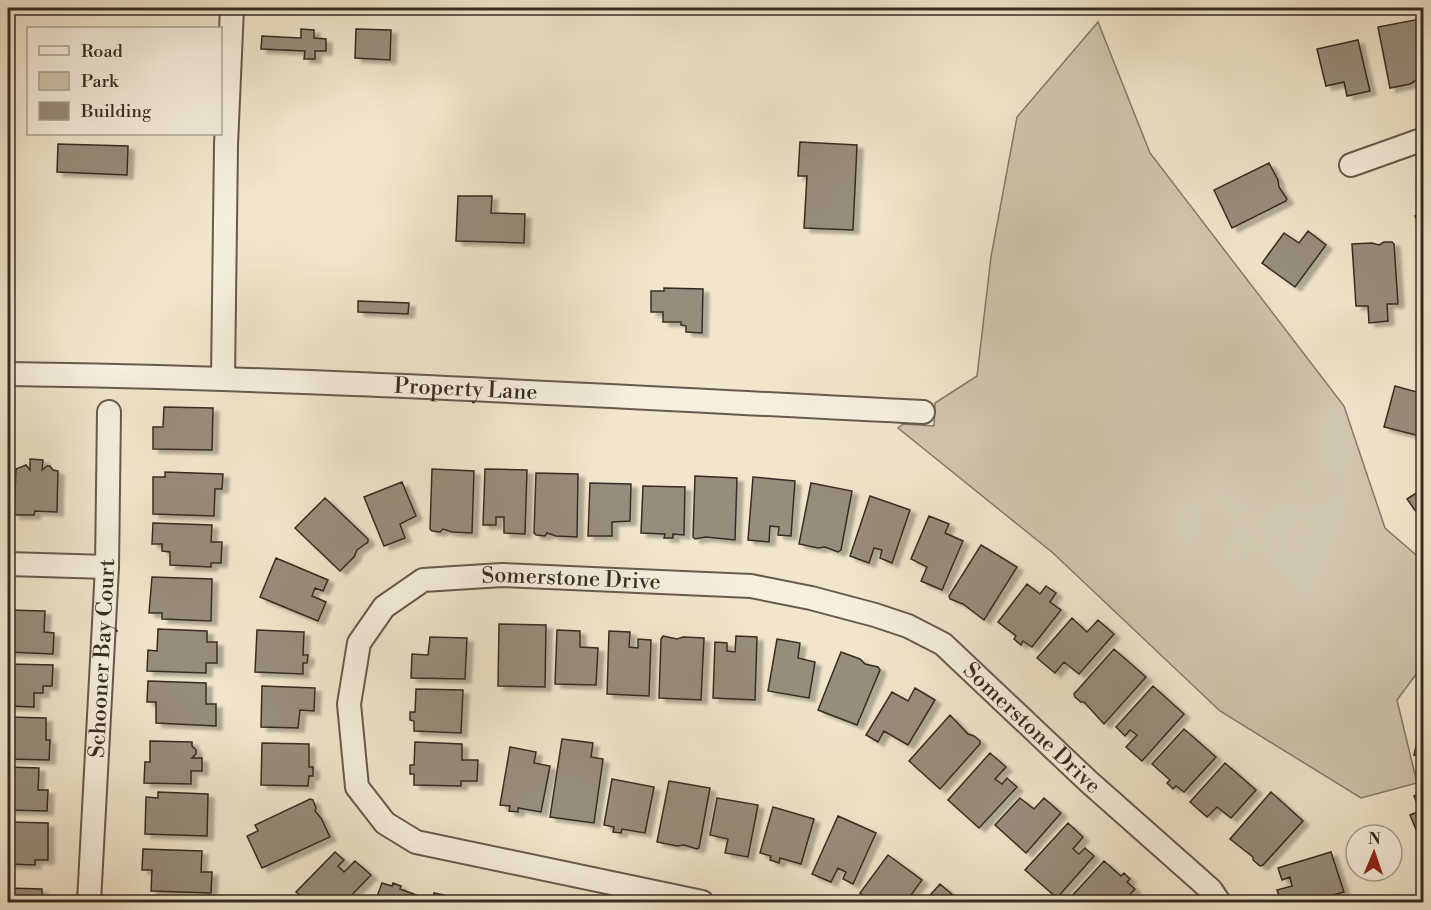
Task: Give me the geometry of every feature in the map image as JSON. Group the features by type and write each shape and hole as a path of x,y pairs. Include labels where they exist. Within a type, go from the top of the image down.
{"street":[{"path":"223,379 226,145 232,8"},
{"path":"1351,165 1424,139"},
{"name":"Property Lane","path":"8,374 437,387 923,412"},
{"name":"Schooner Bay Court","path":"89,903 107,567 109,412"},
{"path":"8,564 107,567"},
{"name":"Somerstone Drive","path":"702,903 416,842 385,823 357,787 349,704 358,643 384,607 423,580 502,575 751,586 811,598 908,626 943,644 967,665 1088,781 1211,890 1219,903"}],"green space":[{"path":"1098,22 1150,153 1344,406 1385,528 1423,561 1423,665 1397,700 1417,783 1361,798 1220,711 1053,553 898,428 903,424 934,426 935,403 977,376 991,257 1017,117"}],"building":[{"path":"1420,19 1424,38 1424,81 1415,81 1390,88 1378,27"},
{"path":"301,29 314,30 314,38 326,39 326,51 315,51 315,59 304,59 305,51 261,49 262,36 301,38"},
{"path":"356,29 391,30 390,60 355,58"},
{"path":"1358,40 1370,91 1347,96 1344,82 1326,86 1317,49"},
{"path":"800,142 857,145 853,230 804,228 807,176 798,176"},
{"path":"58,144 128,146 127,175 57,172"},
{"path":"1269,163 1286,201 1232,228 1214,190"},
{"path":"458,196 492,196 491,213 525,214 524,243 456,241"},
{"path":"1424,213 1424,239 1415,216"},
{"path":"1308,231 1326,245 1295,287 1262,263 1284,233 1299,243"},
{"path":"1384,242 1394,244 1398,304 1387,304 1388,321 1369,323 1368,306 1356,306 1352,244 1379,245"},
{"path":"664,288 703,289 702,333 686,332 686,326 681,325 681,322 663,322 663,312 651,312 651,291 664,291"},
{"path":"358,301 409,303 408,314 358,312"},
{"path":"1395,386 1424,394 1424,437 1384,427"},
{"path":"164,407 213,408 212,450 153,449 153,427 163,427"},
{"path":"30,459 43,460 42,470 50,466 53,470 58,471 57,512 35,511 34,515 14,515 16,469 26,465 30,470"},
{"path":"432,469 474,471 472,533 443,529 440,532 430,529"},
{"path":"485,469 527,470 525,534 504,533 504,517 496,517 496,525 483,525"},
{"path":"165,472 223,474 222,489 215,489 214,516 153,514 153,477 165,477"},
{"path":"536,473 578,474 577,537 547,533 545,536 534,533"},
{"path":"695,476 737,478 735,540 706,537 695,539 693,537"},
{"path":"753,477 795,481 791,536 778,535 779,527 770,526 769,542 748,540"},
{"path":"402,482 416,516 400,524 405,538 384,546 364,497"},
{"path":"590,483 631,484 630,521 612,522 612,536 588,536"},
{"path":"811,483 852,491 841,550 838,552 825,547 799,544"},
{"path":"643,486 685,487 684,535 673,534 673,538 664,538 665,534 641,533"},
{"path":"1424,488 1424,523 1407,499"},
{"path":"870,496 910,510 892,563 880,558 882,550 874,548 869,563 850,556"},
{"path":"325,498 368,539 368,542 357,550 354,557 340,571 295,528"},
{"path":"929,516 949,524 945,533 963,541 942,590 921,581 927,567 911,559"},
{"path":"153,523 212,525 211,542 222,542 221,563 211,563 211,567 170,565 170,552 162,551 162,544 152,544"},
{"path":"981,545 1017,567 984,620 963,604 950,599 949,596"},
{"path":"276,558 328,580 323,591 315,588 312,596 326,602 318,621 260,597"},
{"path":"152,577 212,579 211,621 162,619 162,613 149,613"},
{"path":"1027,584 1040,594 1046,586 1056,593 1050,602 1061,610 1032,647 1023,641 1021,645 1014,639 1016,636 998,622"},
{"path":"8,610 45,611 44,632 54,633 53,654 8,652"},
{"path":"1072,618 1087,632 1098,620 1114,634 1079,674 1064,662 1055,673 1037,658"},
{"path":"499,624 546,625 545,687 498,686"},
{"path":"158,629 207,631 207,642 217,642 217,663 206,663 206,673 147,671 148,650 157,651"},
{"path":"257,630 304,632 303,655 308,655 307,663 303,663 303,674 255,672"},
{"path":"557,630 580,631 580,647 598,648 596,685 555,684"},
{"path":"609,631 630,632 629,647 638,648 638,639 651,640 649,696 607,694"},
{"path":"663,636 677,639 704,638 701,700 659,698 661,639"},
{"path":"736,636 757,637 755,700 713,698 715,642 727,643 727,651 735,652"},
{"path":"430,637 467,638 465,679 411,678 412,654 428,655"},
{"path":"777,639 800,643 798,658 815,662 809,698 768,691"},
{"path":"1114,649 1146,677 1104,724 1074,694"},
{"path":"841,652 860,659 865,664 878,667 880,670 857,725 818,710"},
{"path":"8,664 53,665 52,686 43,686 43,693 34,693 34,707 8,706"},
{"path":"148,681 206,683 206,704 216,704 216,726 156,723 156,702 147,702"},
{"path":"262,686 315,688 314,711 300,710 298,728 261,727"},
{"path":"1153,686 1184,714 1142,761 1126,747 1137,735 1130,730 1125,736 1116,727"},
{"path":"915,688 935,700 908,745 884,731 878,742 866,735 892,692 908,701"},
{"path":"416,689 463,690 461,733 414,731 414,721 410,720 410,712 415,712"},
{"path":"950,715 968,734 980,741 980,744 940,789 909,761"},
{"path":"1424,715 1424,758 1414,755"},
{"path":"8,717 46,718 46,740 50,740 49,760 8,759"},
{"path":"1184,729 1216,757 1184,792 1176,786 1173,789 1167,783 1170,780 1152,764"},
{"path":"562,739 593,743 591,757 603,759 594,823 550,817"},
{"path":"150,741 192,742 196,754 192,758 202,758 202,771 191,771 191,784 144,783 145,762 150,762"},
{"path":"415,742 462,744 462,760 478,760 477,781 461,781 461,786 414,785 414,774 410,774 410,765 414,765"},
{"path":"262,743 309,744 309,767 313,767 313,776 309,776 308,786 261,785"},
{"path":"510,747 536,752 534,763 550,766 541,812 518,808 518,812 509,811 510,806 500,805"},
{"path":"990,753 1006,767 995,779 1002,784 1007,778 1017,787 979,828 948,800"},
{"path":"1225,763 1256,790 1231,818 1217,807 1207,817 1190,802"},
{"path":"8,767 39,768 38,790 48,790 47,811 8,810"},
{"path":"612,779 654,787 645,833 622,829 621,833 613,832 614,827 604,825"},
{"path":"669,781 710,788 697,849 657,842"},
{"path":"158,792 208,794 207,836 145,834 146,797 158,798"},
{"path":"1271,792 1303,821 1260,866 1253,860 1253,857 1230,839"},
{"path":"1424,792 1424,838 1420,839 1410,815 1420,811 1414,796"},
{"path":"717,798 758,805 748,857 725,853 728,839 710,835"},
{"path":"1020,798 1034,809 1044,798 1061,813 1026,853 995,825"},
{"path":"310,799 313,800 315,811 330,837 262,868 247,836 258,831 255,825"},
{"path":"773,807 814,819 801,864 780,858 779,863 770,860 771,856 760,853"},
{"path":"838,816 876,833 853,884 843,879 846,872 838,868 831,882 812,874"},
{"path":"8,822 48,823 48,860 35,860 35,865 8,864"},
{"path":"1068,823 1083,837 1073,849 1079,854 1085,848 1094,856 1057,898 1025,870"},
{"path":"143,849 202,851 201,872 212,872 211,893 151,891 152,870 142,870"},
{"path":"335,852 344,860 338,866 344,872 355,861 371,875 345,902 308,902 296,892"},
{"path":"1331,852 1344,892 1308,902 1281,902 1277,890 1292,886 1290,877 1282,880 1278,868"},
{"path":"888,855 922,880 906,902 873,902 860,893"},
{"path":"1104,861 1121,876 1124,873 1130,879 1127,882 1135,889 1123,902 1080,902 1072,896"},
{"path":"382,883 401,886 400,889 422,897 420,902 375,902"},
{"path":"940,884 961,902 924,902"},
{"path":"8,888 42,889 42,902 8,902"},
{"path":"434,893 459,900 474,902 432,902"},
{"path":"1147,896 1153,902 1138,902"}]}
